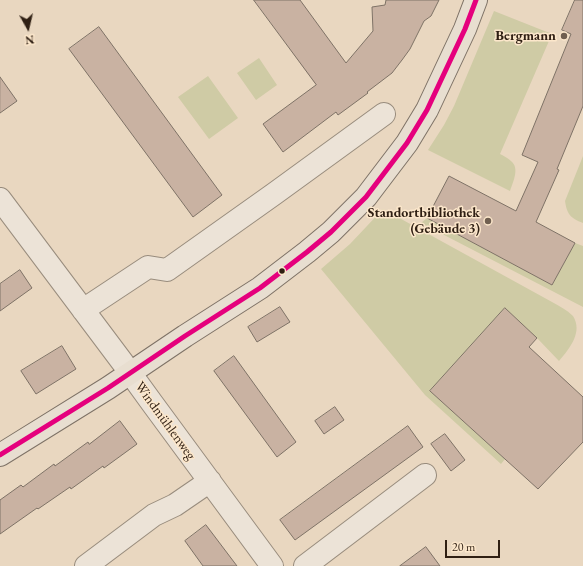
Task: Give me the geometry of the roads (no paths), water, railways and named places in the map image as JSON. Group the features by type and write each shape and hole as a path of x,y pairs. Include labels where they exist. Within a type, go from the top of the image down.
{"main road":[{"path":"0,455 130,373 260,288 331,232 366,197 407,143 427,110 465,29 476,0"}],"street":[{"path":"83,310 148,267 167,270 384,114"},
{"name":"Windmühlenweg","path":"0,199 272,566"},
{"path":"305,566 426,475"},
{"path":"86,566 154,515 175,505 210,481"}],"place":[{"name":"Bergmann","path":"564,36"},
{"name":"Standortbibliothek (Gebäude 3)","path":"488,221"}]}
